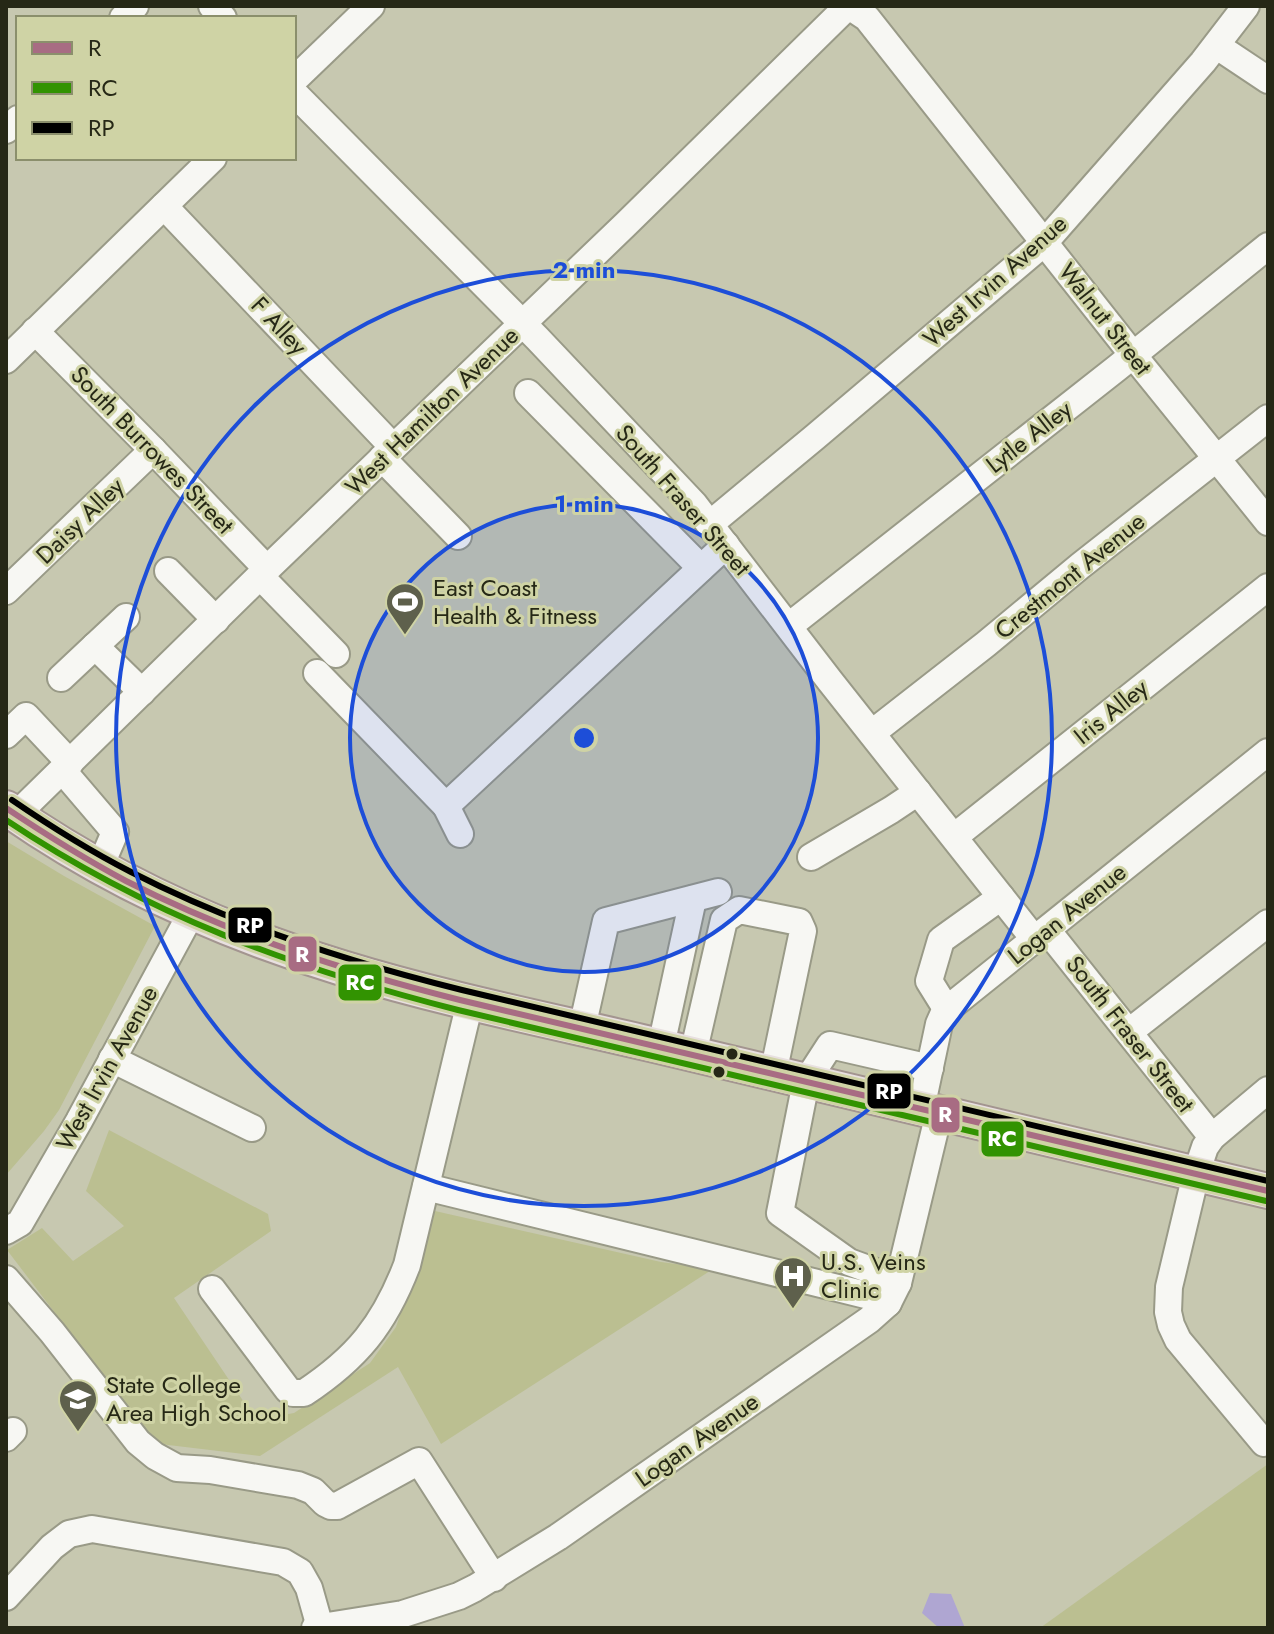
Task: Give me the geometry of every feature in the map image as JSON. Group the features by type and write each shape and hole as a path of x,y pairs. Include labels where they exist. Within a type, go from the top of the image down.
{"main road":[{"path":"11,812 100,867 192,912 344,969 470,1002 1268,1191"}],"street":[{"path":"296,78 371,6"},
{"name":"Walnut Street","path":"848,6 867,18 1268,522"},
{"name":"West Hamilton Avenue","path":"11,812 66,767 848,6"},
{"name":"West Irvin Avenue","path":"710,524 1044,243 1217,46 1246,6"},
{"path":"1217,46 1268,80"},
{"name":"South Fraser Street","path":"296,95 522,323 694,504 1001,897 1041,935 1129,1032 1212,1137"},
{"path":"6,360 211,160"},
{"name":"F Alley","path":"164,206 388,452 458,536"},
{"name":"Lytle Alley","path":"789,626 1268,246"},
{"name":"South Burrowes Street","path":"35,331 153,450 336,654"},
{"path":"528,393 701,568"},
{"name":"Crestmont Avenue","path":"872,733 1268,418"},
{"name":"Daisy Alley","path":"6,591 153,450"},
{"path":"446,806 726,545"},
{"path":"168,571 216,620"},
{"name":"Iris Alley","path":"954,837 1268,587"},
{"path":"61,678 126,617"},
{"path":"95,646 142,692"},
{"path":"317,673 446,806 460,834"},
{"path":"6,735 26,716 115,832 100,867"},
{"name":"Logan Avenue","path":"947,1010 1268,752"},
{"path":"811,857 918,792"},
{"path":"582,1028 606,921 705,895 677,1050"},
{"path":"893,1293 930,1111 930,1068 939,1024 947,1010 929,981 941,940 1001,897"},
{"path":"677,1050 724,920 739,910 799,922 803,931 773,1074"},
{"name":"West Irvin Avenue","path":"13,1227 79,1121 192,912"},
{"path":"1129,1032 1268,923"},
{"path":"212,1289 288,1390 299,1395 356,1353 395,1297 407,1265 470,1002"},
{"path":"893,1293 879,1273 849,1262 780,1213 806,1082 830,1045 930,1068"},
{"path":"112,1059 252,1128"},
{"path":"1264,1443 1178,1340 1168,1312 1169,1287 1205,1147 1212,1137 1268,1090"},
{"path":"426,1187 870,1296 893,1293"},
{"path":"6,1279 138,1442 163,1461 177,1468 210,1470 298,1485 313,1491 325,1503 337,1506 419,1461 494,1578"},
{"name":"Logan Avenue","path":"318,1628 368,1621 428,1607 494,1578 558,1537 858,1328 893,1293"},
{"path":"6,1597 52,1547 69,1534 92,1529 283,1562 300,1572 309,1588 318,1628"}],"green space":[{"path":"6,841 155,926 59,1110 6,1175"},
{"path":"109,1130 268,1214 271,1231 174,1298 256,1420 294,1413 370,1363 396,1327 430,1213 435,1211 661,1262 713,1269 441,1444 398,1367 260,1456 160,1444 138,1422 7,1250 42,1228 73,1261 124,1226 86,1191"},
{"path":"1268,1464 1268,1628 1040,1628 1254,1474"}],"shaded area":[{"path":"930,1593 951,1594 965,1628 939,1628 922,1613"}],"transit line":[{"name":"RP","path":"12,800 85,847 131,872 252,926 335,955 462,990 1268,1181"},
{"name":"R","path":"6,808 95,864 166,900 248,935 374,977 1268,1191"},
{"name":"RC","path":"6,820 59,854 168,911 280,956 397,994 1266,1201"}],"place":[{"name":"East Coast Health & Fitness","path":"405,636"},
{"name":"U.S. Veins Clinic","path":"793,1310"},
{"name":"State College Area High School","path":"78,1433"}]}
